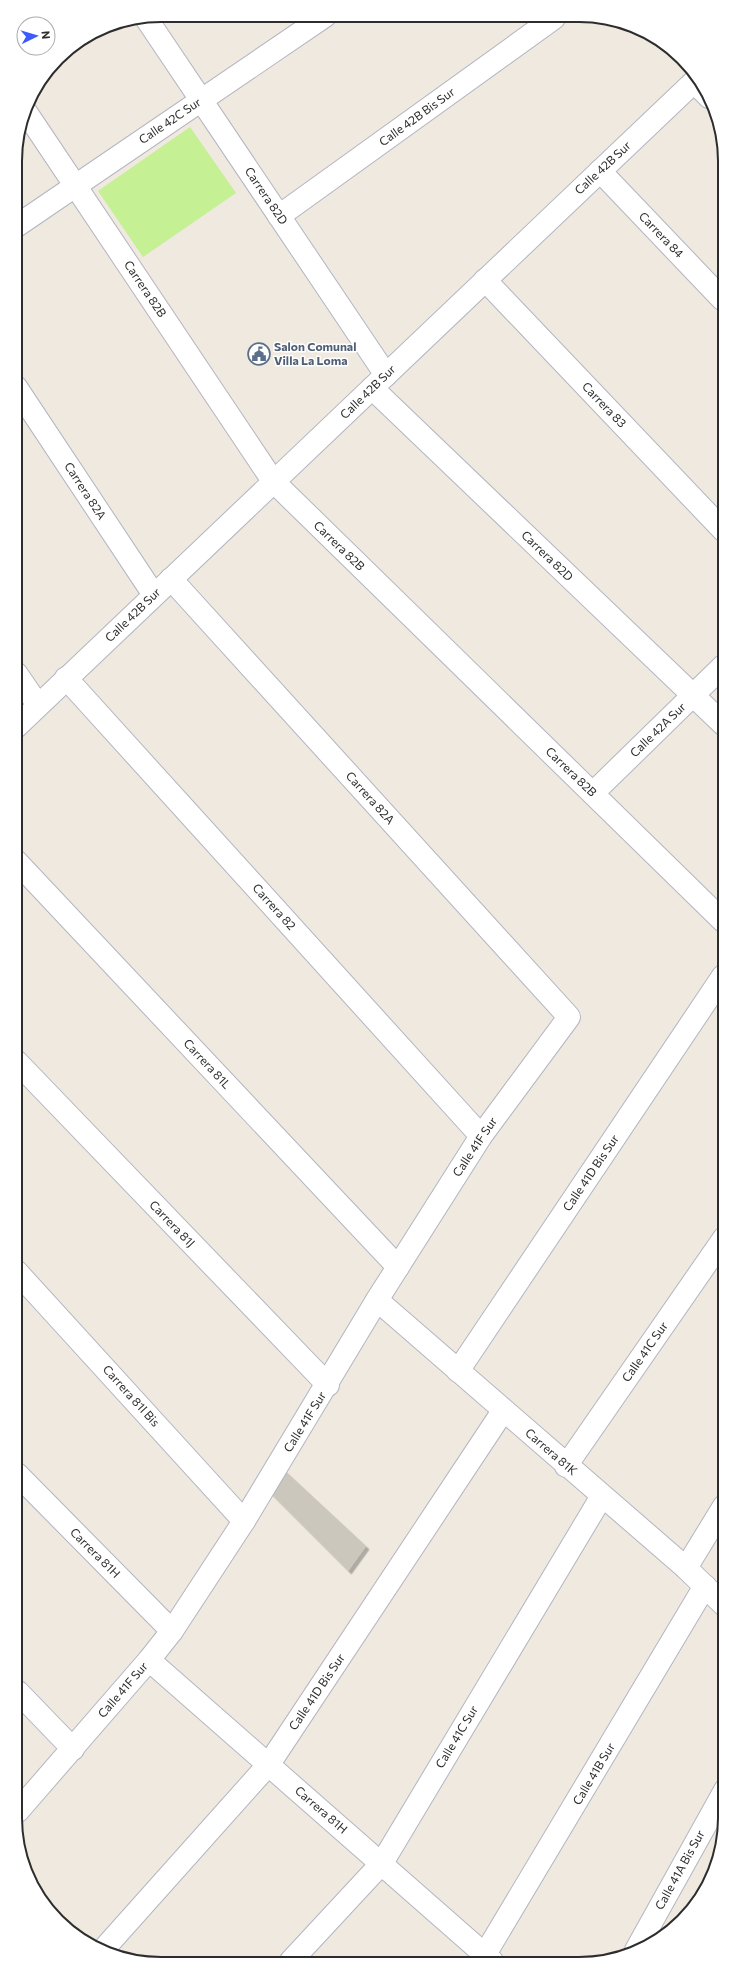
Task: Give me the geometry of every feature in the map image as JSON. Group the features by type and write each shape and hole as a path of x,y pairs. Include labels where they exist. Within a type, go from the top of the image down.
{"street":[{"name":"Calle 42C Sur","path":"22,222 313,22"},
{"name":"Calle 42B Bis Sur","path":"279,216 548,22"},
{"name":"Carrera 82D","path":"149,23 279,216 379,381 718,719"},
{"name":"Calle 42B Sur","path":"38,705 600,171 697,89"},
{"name":"Carrera 82B","path":"30,117 273,481 718,916"},
{"name":"Carrera 84","path":"600,171 718,295"},
{"name":"Carrera 83","path":"485,280 718,525"},
{"name":"Carrera 82A","path":"22,395 154,596"},
{"name":"Carrera 82A","path":"171,579 569,1017"},
{"name":"Calle 42A Sur","path":"593,794 718,671"},
{"name":"Carrera 82","path":"66,678 481,1136"},
{"path":"22,682 38,705 22,721"},
{"name":"Carrera 81L","path":"22,867 398,1267"},
{"name":"Calle 41D Bis Sur","path":"458,1371 718,983"},
{"name":"Calle 41F Sur","path":"22,1806 73,1749 172,1631 244,1521 328,1385 377,1300 481,1136 569,1017"},
{"name":"Carrera 81J","path":"22,1067 328,1385"},
{"name":"Calle 41C Sur","path":"566,1466 718,1247"},
{"name":"Carrera 81I Bis","path":"22,1277 244,1521"},
{"name":"Carrera 81K","path":"377,1300 566,1466 686,1568 718,1599"},
{"name":"Calle 41D Bis Sur","path":"107,1946 269,1764 503,1411"},
{"name":"Carrera 81H","path":"22,1479 172,1631"},
{"name":"Calle 41C Sur","path":"295,1957 382,1863 602,1496"},
{"path":"686,1568 718,1516"},
{"name":"Calle 41B Sur","path":"487,1957 705,1586"},
{"name":"Carrera 81H","path":"149,1660 382,1863 484,1957"},
{"path":"22,1696 73,1749"},
{"name":"Calle 41A Bis Sur","path":"641,1942 718,1803"}],"green space":[{"path":"190,127 236,193 143,257 98,191"}],"building":[{"path":"281,1467 366,1546 348,1571 267,1490"}],"place":[{"name":"Salon Comunal Villa La Loma","path":"259,354"}]}
